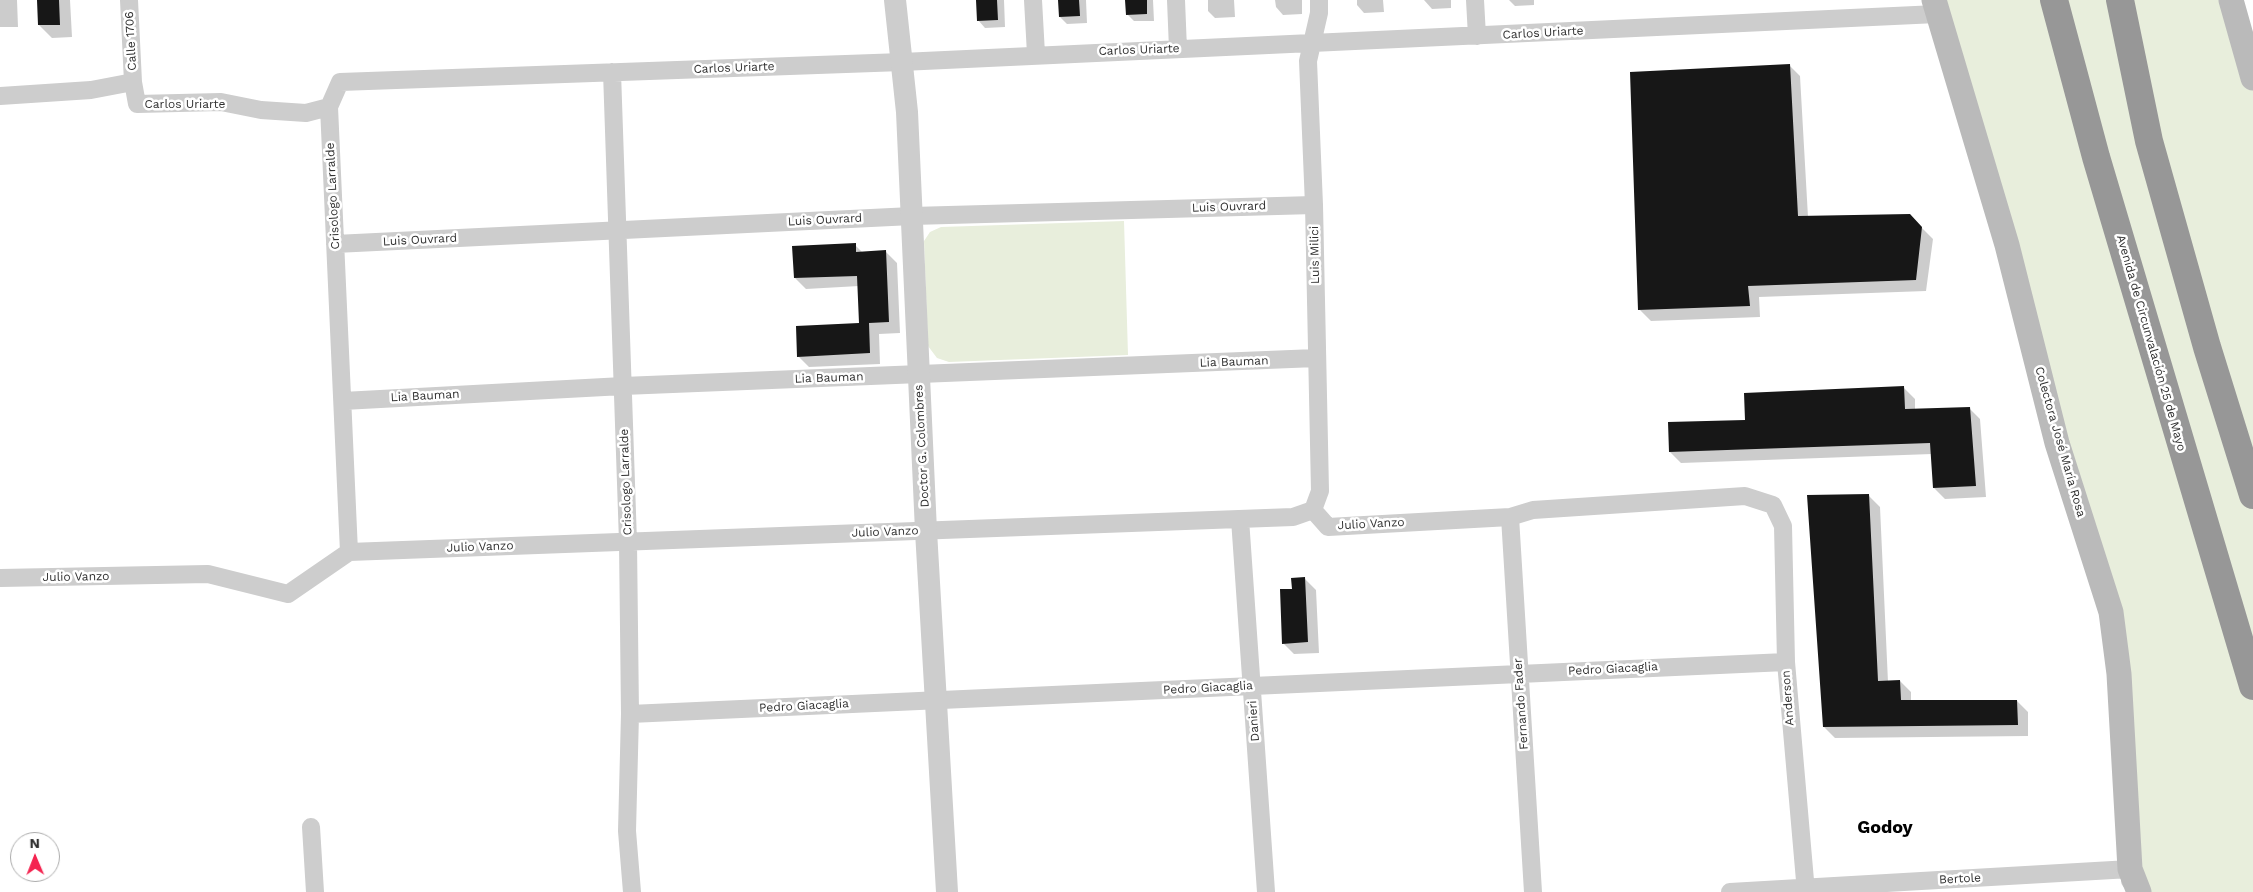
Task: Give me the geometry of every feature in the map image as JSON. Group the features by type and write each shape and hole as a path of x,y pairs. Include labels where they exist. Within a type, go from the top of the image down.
{"highway":[{"name":"Avenida de Circunvalación 25 de Mayo","path":"2054,0 2096,157 2253,686"},
{"path":"2120,0 2149,141 2207,348 2253,495"},
{"path":"2140,0 2149,141"}],"main road":[{"path":"2231,0 2253,78"},
{"name":"Colectora José María Rosa","path":"1935,7 2007,245 2057,443 2111,612 2119,674 2130,881 2139,892"}],"street":[{"name":"Calle 1706","path":"129,0 134,82"},
{"name":"Doctor G. Colombres","path":"895,0 902,62 912,216 926,531 947,892"},
{"path":"1033,0 1036,54"},
{"path":"1176,0 1178,49"},
{"name":"Luis Milici","path":"1313,510 1320,492 1314,205 1308,61 1319,13 1319,0"},
{"path":"1475,0 1477,36"},
{"name":"Carlos Uriarte","path":"340,82 902,62 1036,54 1477,36 1935,7"},
{"name":"Crisologo Larralde","path":"612,72 628,542 630,714 627,831 632,892"},
{"name":"Carlos Uriarte","path":"0,96 91,90 134,82 137,104 221,102 260,110 306,113 329,107"},
{"name":"Crisologo Larralde","path":"340,82 329,107 349,552"},
{"name":"Luis Ouvrard","path":"335,244 912,216 1314,205"},
{"name":"Lia Bauman","path":"343,401 623,386 1316,358"},
{"name":"Julio Vanzo","path":"0,578 208,574 288,594 349,552 1293,517 1313,510 1328,527 1510,517 1533,510 1745,496 1773,505"},
{"name":"Anderson","path":"1773,505 1783,526 1786,662 1805,890"},
{"name":"Fernando Fader","path":"1510,517 1533,892"},
{"name":"Danieri","path":"1240,519 1266,892"},
{"name":"Pedro Giacaglia","path":"630,714 1786,662"},
{"path":"311,827 315,892"},
{"name":"Bertole","path":"1730,892 2130,881"}],"green space":[{"path":"1934,0 2231,0 2253,78 2253,892 2139,892 2119,674"},
{"path":"1124,221 1128,355 949,362 937,358 928,346 924,241 930,232 941,227"}],"building":[{"path":"37,0 59,0 60,25 38,25"},
{"path":"976,0 997,0 998,20 977,21"},
{"path":"1058,0 1079,0 1080,16 1059,17"},
{"path":"1125,0 1147,0 1147,14 1126,15"},
{"path":"1790,64 1798,216 1910,214 1922,227 1916,280 1748,286 1750,306 1638,310 1630,72"},
{"path":"856,243 856,252 886,250 889,322 869,323 870,353 797,357 796,326 859,323 857,276 794,278 792,246"},
{"path":"1904,386 1905,409 1970,407 1976,486 1933,488 1930,443 1669,452 1668,422 1745,420 1744,393"},
{"path":"1869,494 1878,681 1900,680 1901,700 2017,700 2018,725 1823,727 1807,495"},
{"path":"1305,577 1308,642 1282,644 1280,589 1292,589 1291,578"}],"district":[{"name":"Godoy","path":"1885,828"}]}
